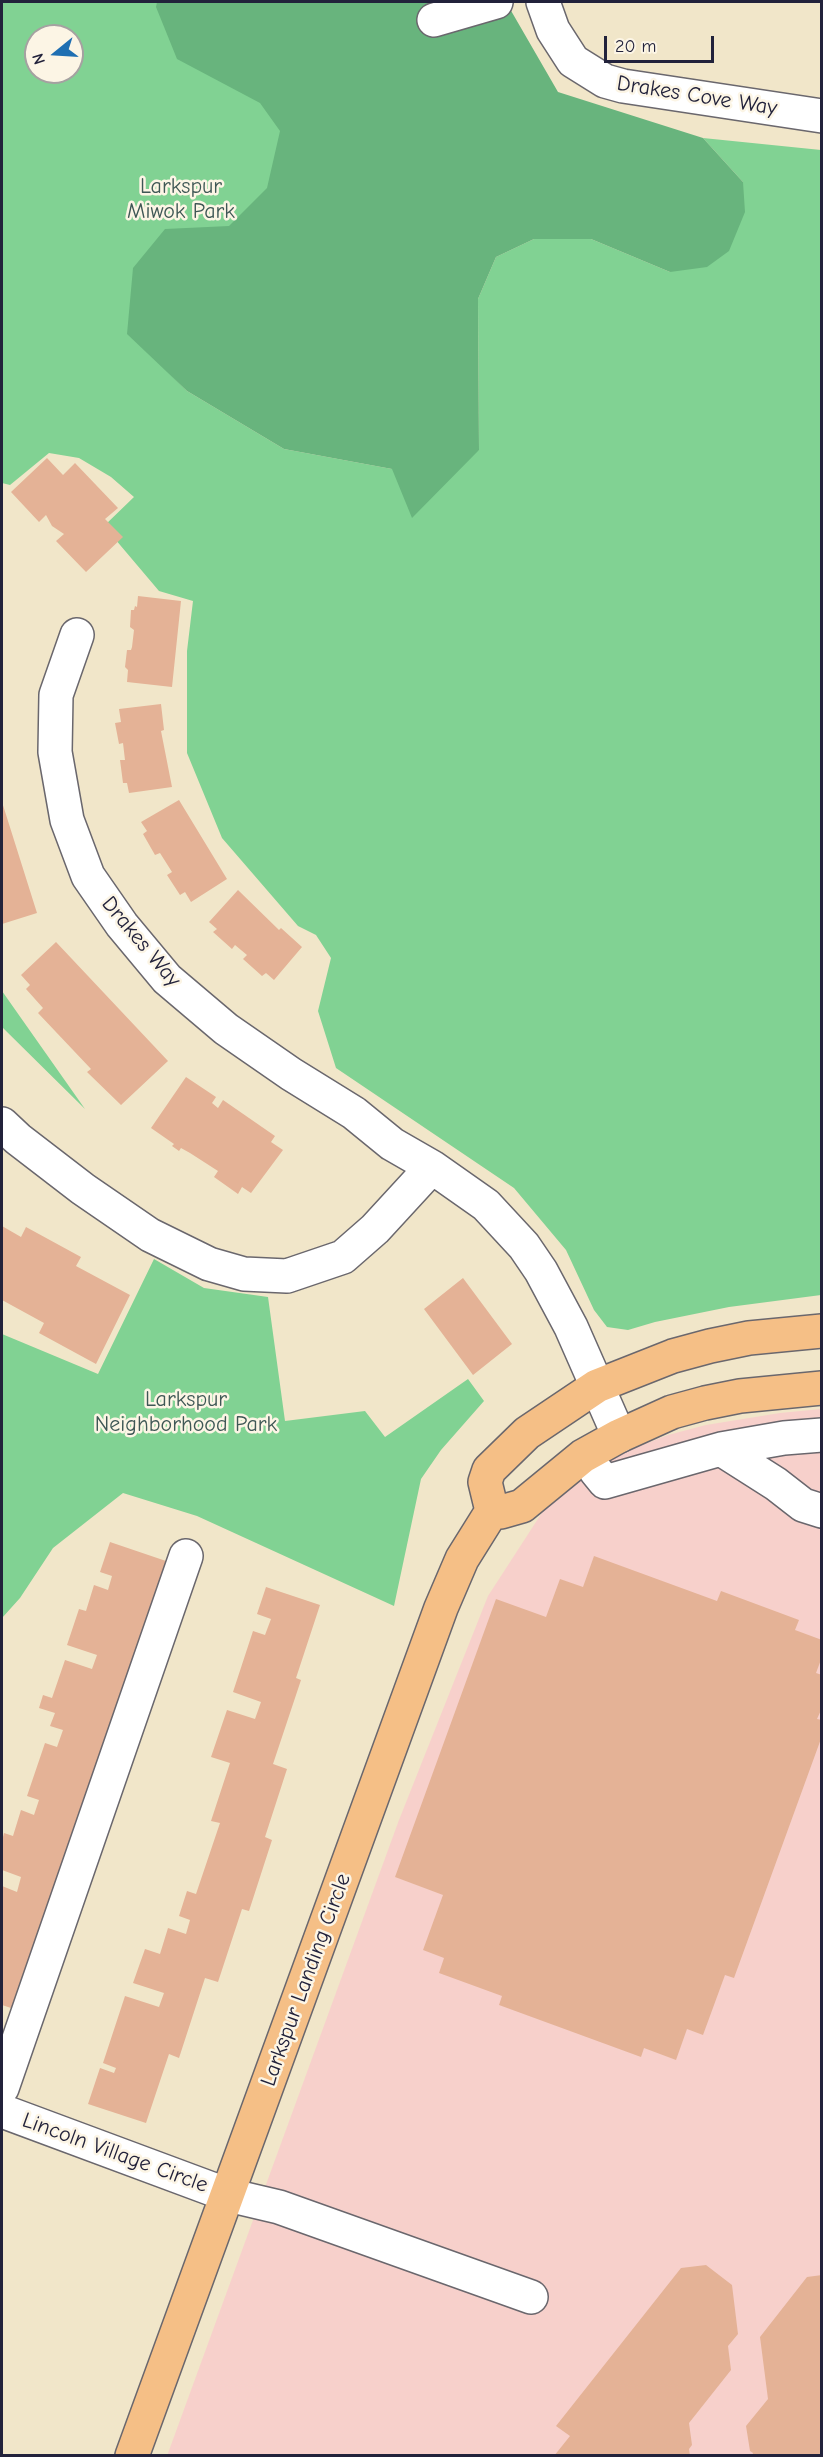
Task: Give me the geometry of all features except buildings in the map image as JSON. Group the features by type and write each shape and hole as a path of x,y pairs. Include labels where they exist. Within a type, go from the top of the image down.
{"main road":[{"path":"822,1331 749,1338 710,1346 673,1356 597,1386 527,1433 489,1470 485,1482 492,1511 501,1512 522,1506 583,1456 619,1436 672,1412 705,1403 780,1391 822,1388"},
{"name":"Larkspur Landing Circle","path":"132,2456 441,1608 462,1559 492,1511"}],"street":[{"path":"434,20 496,2"},
{"name":"Drakes Cove Way","path":"543,2 553,30 573,61 605,81 623,86 822,116"},
{"name":"Drakes Way","path":"77,635 56,695 55,752 67,820 88,876 122,925 167,979 226,1029 291,1074 354,1113 392,1144 432,1167"},
{"path":"2,1124 83,1189 150,1235 209,1264 244,1274 287,1276 343,1257 375,1229 432,1167 486,1205 524,1246 557,1299 619,1436"},
{"path":"596,1471 605,1482 722,1449 784,1438 822,1435"},
{"path":"722,1449 776,1484 803,1505 822,1511"},
{"path":"2,2088 186,1556"},
{"name":"Lincoln Village Circle","path":"2,2111 228,2195 279,2206 531,2297"}],"shaded area":[{"path":"821,1409 821,2455 167,2456 399,1820 488,1596 545,1508 604,1460 668,1435 706,1425"}],"green space":[{"name":"Larkspur Miwok Park","path":"2,2 458,2 162,366 187,391 284,449 392,469 479,450 478,299 496,257 534,239 591,239 670,272 743,182 703,138 821,150 821,1295 729,1307 655,1322 628,1330 607,1327 594,1310 566,1250 514,1188 336,1068 318,1011 331,958 316,935 298,926 222,838 187,753 187,651 193,601 159,591 104,526 134,497 111,477 79,458 49,453 10,485 2,483"},
{"path":"157,2 506,2 558,92 703,138 743,182 745,212 729,251 707,267 670,272 591,239 534,239 496,257 478,299 479,450 412,518 392,469 284,449 187,391 127,334 133,268 165,229 229,226 267,188 280,131 260,103 177,59 156,7"},
{"path":"2,991 85,1109 2,1027"},
{"name":"Larkspur Neighborhood Park","path":"154,1259 204,1288 268,1297 285,1421 365,1411 385,1437 468,1379 484,1401 441,1450 421,1479 394,1606 197,1516 123,1493 53,1548 20,1598 2,1618 2,1334 98,1374"}]}
